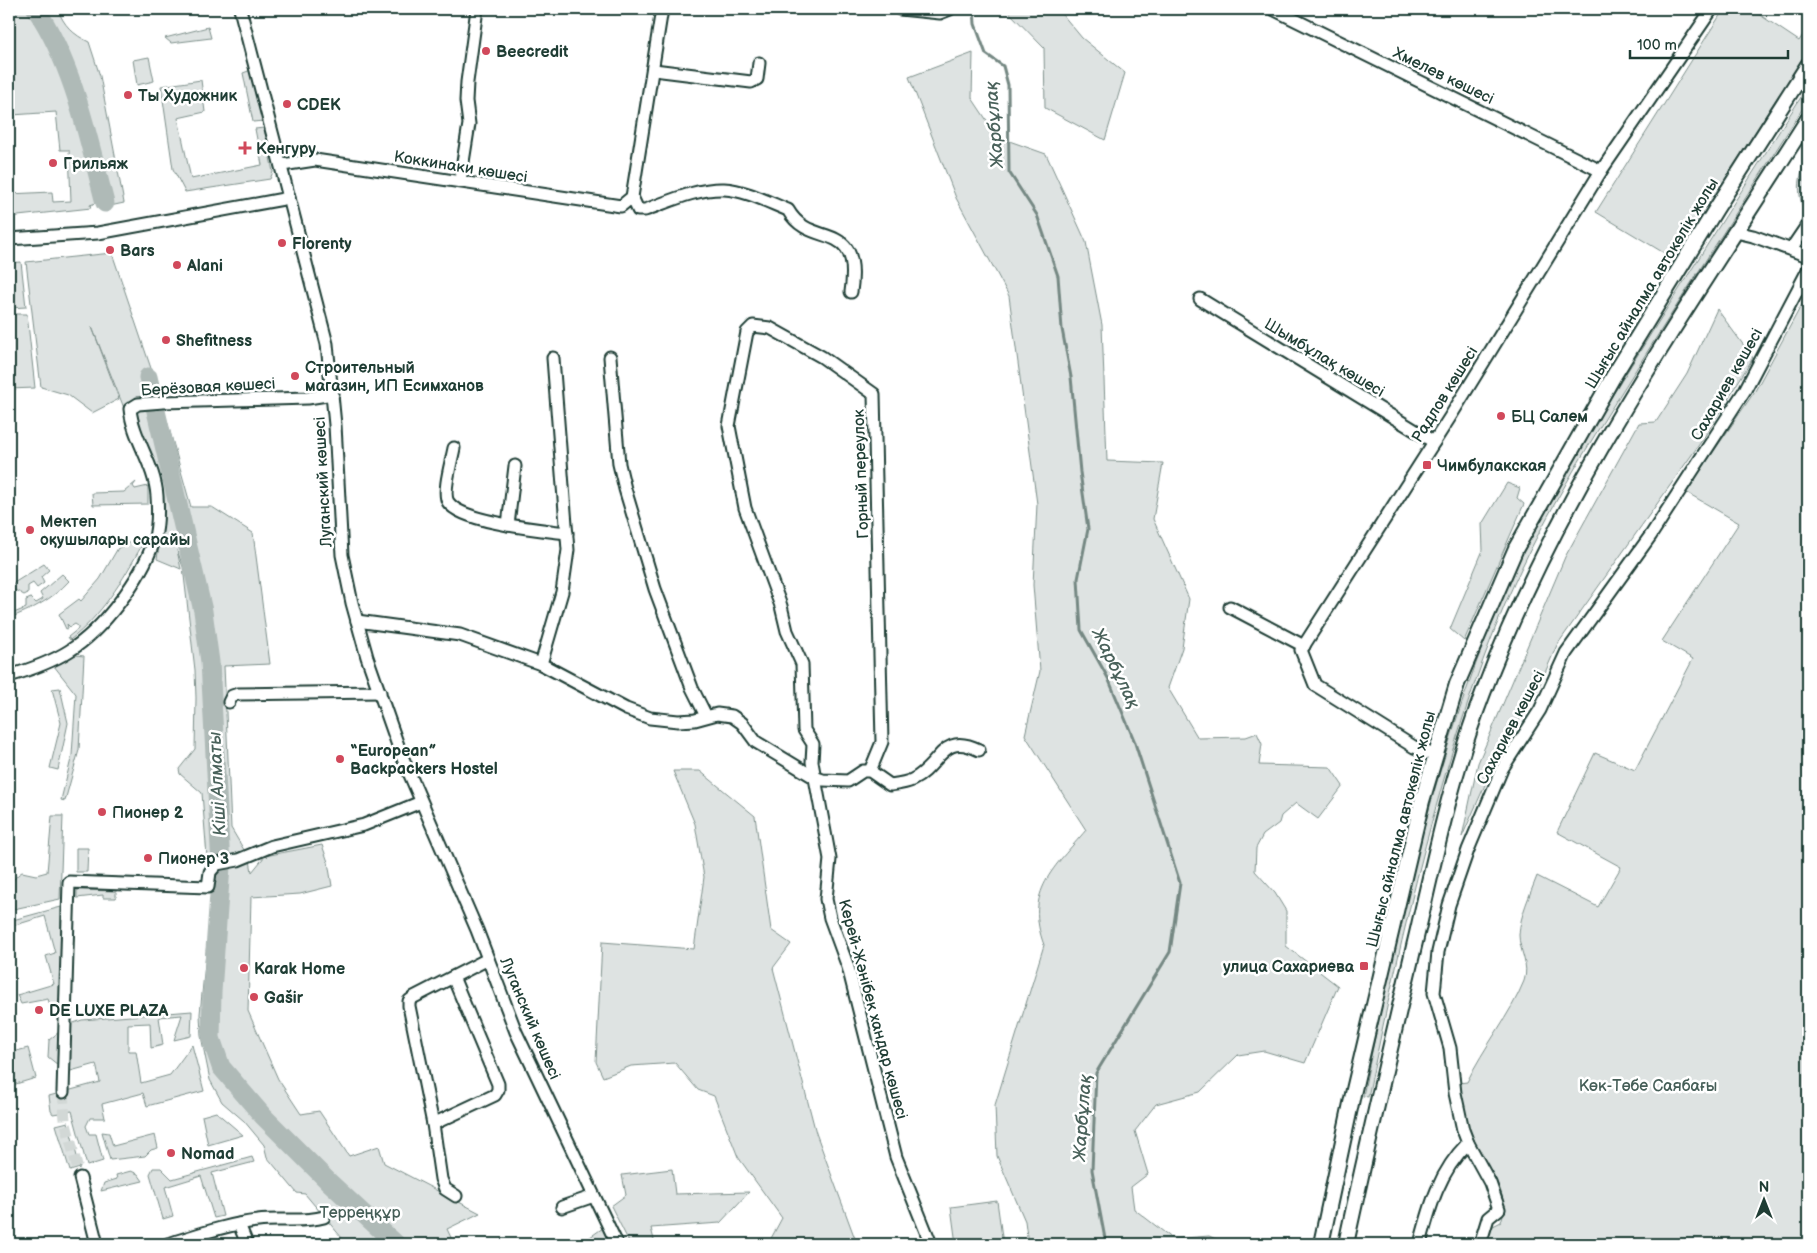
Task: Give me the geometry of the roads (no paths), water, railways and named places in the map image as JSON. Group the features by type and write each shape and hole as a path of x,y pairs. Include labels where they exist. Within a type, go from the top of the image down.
{"main road":[{"name":"Шығыс айналма автокөлік жолы","path":"1320,1244 1434,755 1457,684 1516,548 1609,385 1716,209 1808,65"},
{"path":"1346,1244 1380,1090 1447,807 1483,692 1538,564 1623,407 1808,118"}],"street":[{"name":"Луганский көшесі","path":"240,9 282,164 289,198 304,248 327,344 333,394 342,555 356,621 401,754 488,959 516,1032 617,1244"},
{"path":"460,182 470,124 466,91 477,9"},
{"path":"662,9 654,70 632,197 638,210 645,210 687,195 724,189 736,191 788,210 794,220 820,234 840,240 846,246 852,261 851,292"},
{"path":"900,9 940,13 950,9"},
{"name":"Хмелев көшесі","path":"1273,9 1601,171"},
{"name":"Радлов көшесі","path":"1304,646 1434,442 1601,171 1712,9"},
{"path":"654,70 751,82 757,79 759,63"},
{"name":"Коккинаки көшесі","path":"282,164 315,160 621,206 632,197"},
{"path":"9,239 57,236 97,228 139,224 289,198"},
{"path":"1791,249 1808,224"},
{"path":"1736,232 1791,249 1808,256 1808,259"},
{"name":"Сахариев көшесі","path":"1480,1244 1488,1218 1499,1209 1481,1162 1468,1143 1454,1093 1450,1051 1445,1028 1434,993 1434,974 1449,905 1468,850 1502,769 1540,710 1566,653 1651,535 1744,390 1808,270"},
{"name":"Шымбұлақ көшесі","path":"1200,299 1434,442"},
{"name":"Горный переулок","path":"814,777 813,744 804,730 800,656 787,631 781,606 745,508 729,426 747,332 753,326 770,328 787,337 822,357 874,394 882,742 870,771"},
{"path":"610,357 619,464 625,489 655,589 692,688 706,716"},
{"path":"541,664 562,592 566,568 567,532 554,358"},
{"name":"Берёзовая көшесі","path":"9,676 47,663 87,638 118,603 149,554 157,527 157,495 155,482 131,420 130,409 142,403 308,398 333,394"},
{"path":"454,448 448,476 448,501 455,508 474,517 567,532"},
{"path":"508,524 514,466"},
{"path":"1230,607 1304,646 1302,650 1315,686 1414,747 1434,755"},
{"path":"356,621 460,635 541,664 626,709 650,718 678,721 717,714 732,716 742,722 756,742 814,777 823,780 848,781 863,771 870,771 890,785 897,784 912,780 925,771 947,747 956,744 967,744 979,750"},
{"path":"229,702 232,696 238,694 380,692"},
{"name":"Керей-Жәнібек хандар көшесі","path":"814,777 830,859 826,899 830,918 848,967 862,1030 896,1157 931,1244"},
{"path":"63,1092 69,882 208,887 210,872 223,863 246,857 272,846 364,825 421,802"},
{"path":"456,1196 445,1189 441,1179 433,1124 409,1001 488,959"},
{"path":"433,1124 495,1095 498,1090 498,1084 453,977"},
{"path":"1420,1244 1438,1184 1455,1156 1468,1143"},
{"path":"80,1178 97,1244"},
{"path":"562,1207 594,1196"},
{"path":"176,1243 239,1224 266,1220 293,1222 324,1217"},
{"path":"239,1224 247,1244"}],"waterway":[{"name":"Кіші Алматы","path":"36,9 49,31 70,78 86,128 105,203"},
{"name":"Жарбұлақ","path":"974,9 975,24 986,54 1003,66 1008,85 1009,172 1037,215 1058,276 1062,329 1071,377 1080,472 1088,529 1078,579 1081,630 1108,678 1134,740 1180,883 1170,952 1096,1073 1092,1170 1106,1244"},
{"name":"Кіші Алматы","path":"148,377 203,611 210,662 221,866 212,992 211,1038 221,1067 263,1116 328,1181 396,1244"}],"tunnel":[{"path":"63,1092 65,1120 80,1178"}],"place":[{"name":"Beecredit","path":"486,51"},
{"name":"Ты Художник","path":"128,95"},
{"name":"CDEK","path":"287,104"},
{"name":"Кенгуру","path":"245,148"},
{"name":"Грильяж","path":"53,163"},
{"name":"Florenty","path":"282,243"},
{"name":"Bars","path":"110,250"},
{"name":"Alani","path":"177,265"},
{"name":"Shefitness","path":"166,340"},
{"name":"Строительный магазин, ИП Есимханов","path":"295,376"},
{"name":"БЦ Салем","path":"1501,416"},
{"name":"Чимбулакская","path":"1427,465"},
{"name":"Мектеп оқушылары сарайы","path":"30,530"},
{"name":"“European” Backpackers Hostel","path":"340,759"},
{"name":"Пионер 2","path":"102,812"},
{"name":"Пионер 3","path":"148,858"},
{"name":"улица Сахариева","path":"1364,966"},
{"name":"Karak Home","path":"244,968"},
{"name":"Gašir","path":"254,997"},
{"name":"DE LUXE PLAZA","path":"39,1010"},
{"name":"Nomad","path":"171,1153"}],"park label":[{"name":"Көк-Төбе Саябағы","path":"1648,1085"},
{"name":"Терреңқұр","path":"360,1212"}]}
